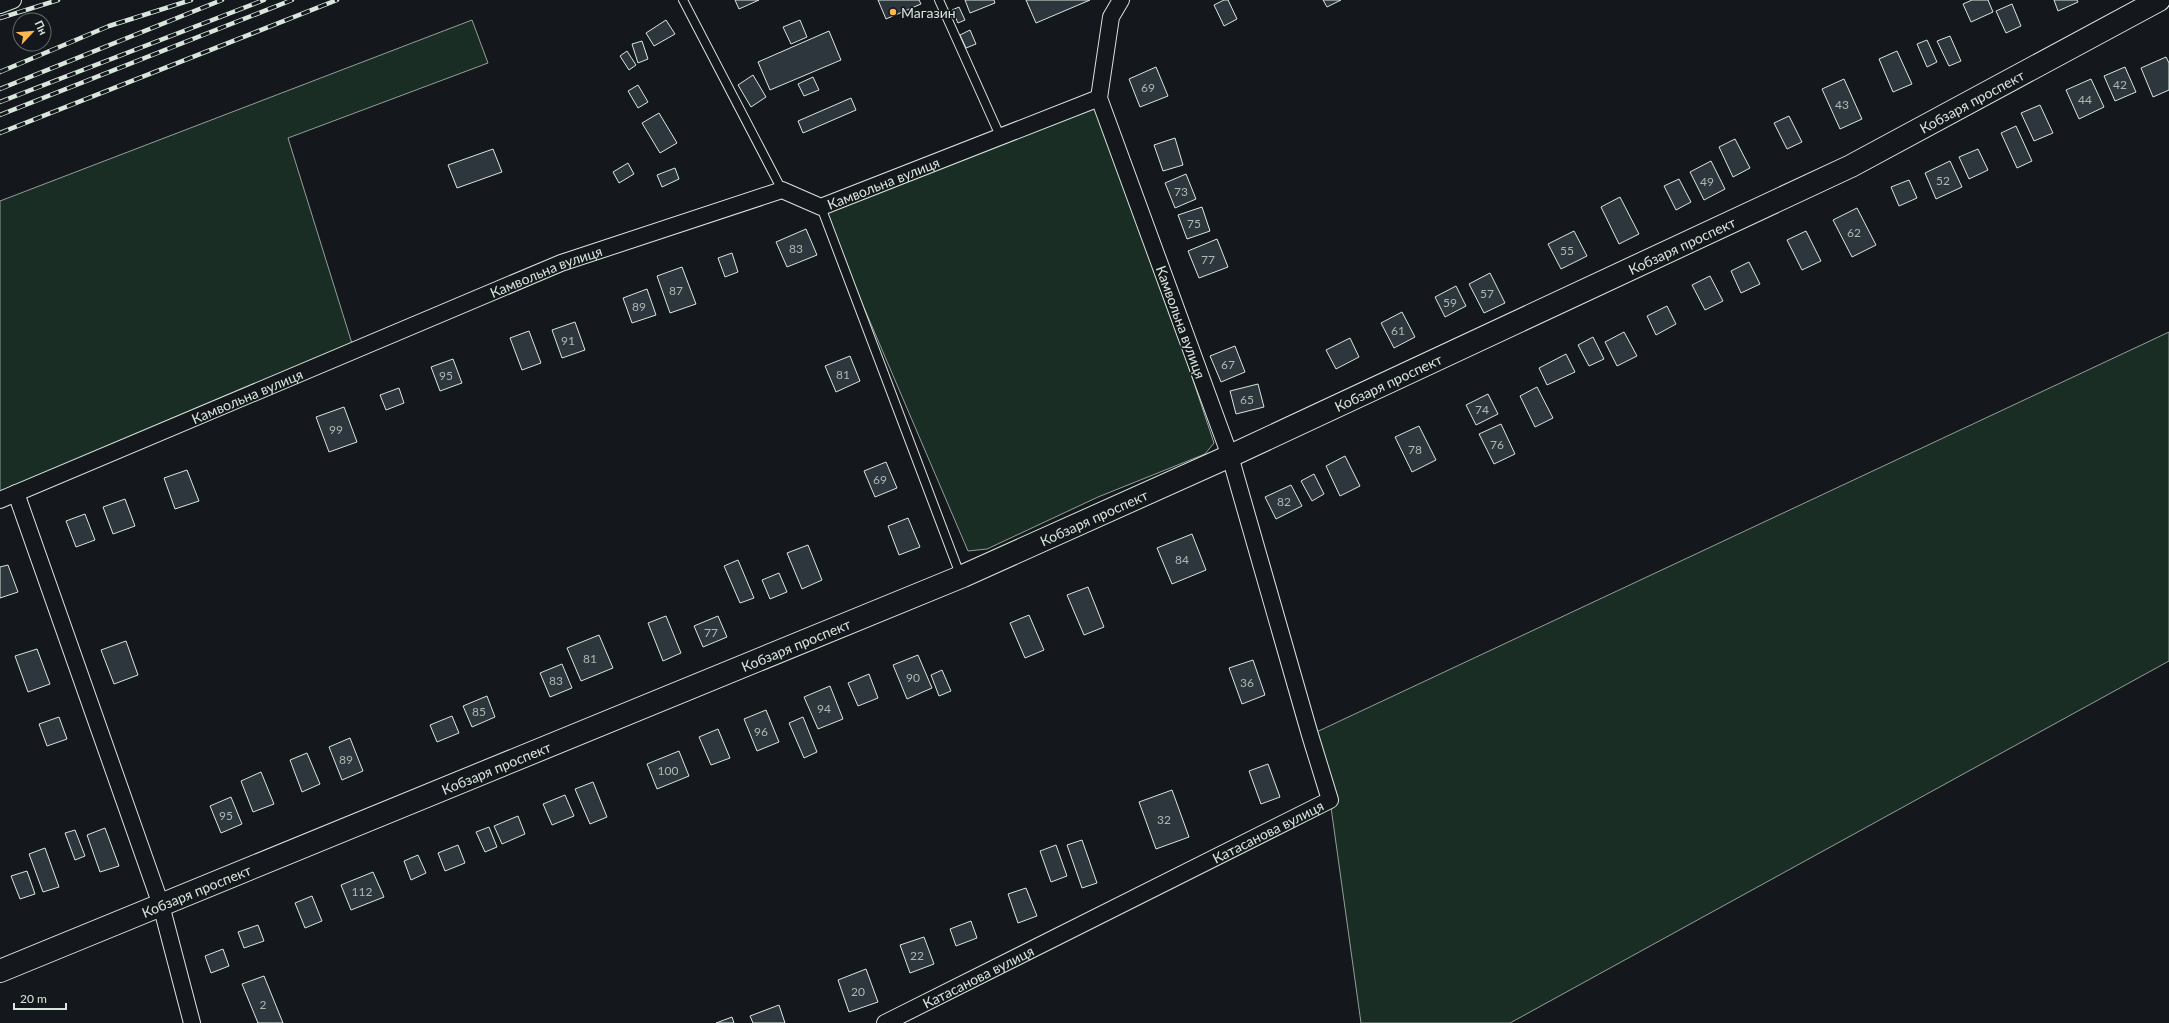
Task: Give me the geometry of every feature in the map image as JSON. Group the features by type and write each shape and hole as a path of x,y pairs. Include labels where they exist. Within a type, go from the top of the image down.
{"main road":[{"name":"Кобзаря проспект","path":"0,971 961,577 1230,456 1851,166 2159,0"}],"street":[{"path":"0,5 13,0"},
{"name":"Камвольна вулиця","path":"1121,0 1111,17 1099,98 1230,456"},
{"name":"Камвольна вулиця","path":"0,500 561,263 782,190 821,207 1001,138 1099,98"},
{"name":"Катасанова вулиця","path":"885,1023 1330,800 1230,456"},
{"path":"16,493 161,905 192,1023"}],"lane":[{"path":"683,0 782,190"},
{"path":"939,0 1001,138"},
{"path":"1111,0 1111,17"},
{"path":"821,207 961,577"}],"green space":[{"path":"472,20 488,63 288,138 354,350 0,500 0,201"},
{"path":"1099,98 1214,443 1205,454 1098,497 987,549 968,551 821,207"},
{"path":"2169,332 2169,661 1510,1023 1361,1023 1330,800 1310,735"}],"building":[{"path":"735,0 759,0 739,9"},
{"name":"Магазин","path":"878,0 919,0 921,4 886,19"},
{"path":"965,0 994,0 995,3 970,13"},
{"path":"1026,0 1090,0 1036,23"},
{"path":"1224,0 1228,0 1237,19 1224,26 1214,5"},
{"path":"1323,0 1341,0 1327,7"},
{"path":"1972,0 1988,0 1993,12 1971,22 1963,4"},
{"path":"2054,0 2077,0 2078,2 2058,11"},
{"path":"2012,4 2021,26 2006,33 1996,11"},
{"path":"959,7 965,20 958,23 952,10"},
{"path":"666,20 675,34 654,46 646,33"},
{"path":"800,20 807,37 791,44 783,27"},
{"path":"970,30 976,44 966,48 960,35"},
{"path":"829,31 841,60 770,90 758,62"},
{"path":"1950,36 1961,61 1949,66 1937,41"},
{"path":"1927,40 1937,62 1927,67 1917,44"},
{"path":"642,41 648,59 638,63 632,44"},
{"path":"627,51 636,65 629,70 620,56"},
{"path":"1897,51 1912,84 1893,92 1879,59"},
{"path":"2166,57 2169,63 2169,90 2153,97 2141,68"},
{"path":"1156,67 1168,96 1140,107 1129,79"},
{"path":"2125,67 2136,92 2115,101 2104,76"},
{"path":"753,75 766,97 751,107 738,85"},
{"path":"813,77 819,90 804,96 798,84"},
{"path":"1844,79 1862,119 1840,129 1822,89"},
{"path":"2091,79 2104,107 2079,119 2066,90"},
{"path":"638,85 648,102 638,108 628,91"},
{"path":"851,98 856,110 803,133 798,121"},
{"path":"2040,105 2053,133 2034,141 2021,113"},
{"path":"659,113 677,143 660,153 642,123"},
{"path":"1789,116 1802,142 1787,149 1774,123"},
{"path":"2016,126 2032,161 2017,168 2001,133"},
{"path":"1175,138 1183,165 1163,171 1154,145"},
{"path":"1735,139 1750,168 1733,177 1719,147"},
{"path":"493,149 502,172 457,188 448,165"},
{"path":"1978,149 1988,170 1969,179 1959,157"},
{"path":"1711,161 1725,189 1704,200 1690,172"},
{"path":"1950,161 1962,187 1936,199 1925,173"},
{"path":"628,163 634,174 619,183 613,172"},
{"path":"675,168 679,179 662,187 657,175"},
{"path":"1186,174 1196,199 1175,208 1165,183"},
{"path":"1679,179 1691,202 1676,210 1664,186"},
{"path":"1909,180 1917,198 1899,206 1891,187"},
{"path":"1620,197 1639,234 1619,244 1601,207"},
{"path":"1202,207 1210,231 1187,239 1178,215"},
{"path":"1857,208 1876,245 1852,257 1833,220"},
{"path":"806,229 817,255 787,267 776,242"},
{"path":"1574,231 1587,256 1561,269 1548,244"},
{"path":"1806,231 1821,261 1802,270 1787,240"},
{"path":"1217,239 1228,267 1199,278 1188,251"},
{"path":"732,253 738,272 725,277 718,258"},
{"path":"1749,262 1760,284 1741,293 1731,271"},
{"path":"682,267 696,304 670,313 657,276"},
{"path":"1490,273 1505,303 1484,313 1469,284"},
{"path":"1710,276 1723,301 1705,310 1692,285"},
{"path":"1456,286 1466,306 1445,317 1435,297"},
{"path":"647,289 656,315 632,323 623,298"},
{"path":"1667,306 1676,324 1656,335 1647,316"},
{"path":"1402,312 1415,337 1394,348 1381,323"},
{"path":"575,322 585,350 562,358 552,330"},
{"path":"529,331 541,363 522,370 510,338"},
{"path":"1624,332 1637,356 1617,366 1605,342"},
{"path":"1593,337 1604,359 1589,366 1578,345"},
{"path":"1350,338 1359,357 1336,369 1326,350"},
{"path":"1235,346 1245,372 1221,382 1210,356"},
{"path":"1566,354 1575,372 1547,385 1539,368"},
{"path":"850,356 860,381 836,392 825,366"},
{"path":"453,359 462,383 440,391 431,367"},
{"path":"1258,384 1264,407 1236,414 1230,391"},
{"path":"1537,387 1553,418 1535,427 1520,396"},
{"path":"399,388 404,403 386,410 380,395"},
{"path":"1488,394 1498,414 1476,425 1466,405"},
{"path":"344,407 357,442 329,452 316,417"},
{"path":"1501,424 1515,454 1494,464 1479,434"},
{"path":"1419,426 1436,460 1412,472 1395,437"},
{"path":"1345,456 1360,486 1340,496 1326,466"},
{"path":"886,462 897,488 875,497 864,471"},
{"path":"187,470 199,501 175,509 164,478"},
{"path":"1314,474 1324,494 1312,501 1301,481"},
{"path":"1291,485 1302,506 1276,519 1265,497"},
{"path":"125,499 135,526 113,534 103,507"},
{"path":"85,514 95,540 76,547 66,521"},
{"path":"908,518 920,547 899,555 888,526"},
{"path":"1192,534 1206,570 1172,584 1157,548"},
{"path":"808,545 822,580 802,589 787,553"},
{"path":"738,560 754,598 740,603 724,566"},
{"path":"8,565 18,592 0,598 0,567"},
{"path":"779,573 787,592 770,599 762,580"},
{"path":"1088,587 1104,627 1084,635 1067,595"},
{"path":"1029,615 1044,650 1025,658 1010,623"},
{"path":"666,616 681,653 663,661 648,623"},
{"path":"718,616 727,637 703,647 694,626"},
{"path":"599,635 613,668 581,681 567,648"},
{"path":"126,641 138,675 114,684 101,650"},
{"path":"37,649 50,684 28,692 15,656"},
{"path":"918,655 932,688 907,699 893,665"},
{"path":"1253,660 1265,695 1242,704 1229,668"},
{"path":"562,664 572,688 550,697 540,673"},
{"path":"942,670 951,691 939,696 931,675"},
{"path":"869,674 878,698 858,706 848,683"},
{"path":"830,686 843,719 818,729 804,697"},
{"path":"487,696 495,717 472,727 463,706"},
{"path":"766,710 779,742 757,751 744,719"},
{"path":"452,716 459,733 437,742 430,725"},
{"path":"59,717 67,739 47,746 39,724"},
{"path":"803,717 817,752 804,758 789,723"},
{"path":"718,729 730,758 711,765 699,737"},
{"path":"350,738 363,771 342,780 329,747"},
{"path":"679,751 689,776 657,789 647,764"},
{"path":"307,753 320,784 302,792 290,760"},
{"path":"1268,764 1280,797 1261,804 1249,771"},
{"path":"261,772 274,804 253,812 241,781"},
{"path":"593,782 607,817 590,824 575,789"},
{"path":"1172,790 1189,837 1156,849 1139,802"},
{"path":"565,795 574,816 552,825 543,804"},
{"path":"231,797 242,824 221,833 210,806"},
{"path":"518,816 525,834 502,844 494,826"},
{"path":"489,827 497,847 485,852 476,832"},
{"path":"105,828 119,866 100,872 87,835"},
{"path":"75,830 85,856 75,860 65,833"},
{"path":"1082,840 1097,883 1082,888 1067,845"},
{"path":"458,845 465,863 445,871 438,853"},
{"path":"1056,845 1067,876 1051,882 1040,851"},
{"path":"45,848 59,887 43,892 29,854"},
{"path":"418,855 426,873 411,880 404,861"},
{"path":"27,871 35,894 20,899 11,876"},
{"path":"373,872 384,897 351,910 341,885"},
{"path":"1026,888 1037,916 1018,923 1008,894"},
{"path":"312,896 322,921 305,928 295,903"},
{"path":"971,921 977,938 956,946 950,929"},
{"path":"258,925 264,941 244,948 238,932"},
{"path":"924,937 934,964 910,973 900,945"},
{"path":"223,949 229,966 211,973 205,956"},
{"path":"866,969 878,1002 849,1012 838,980"},
{"path":"264,976 283,1023 258,1023 242,984"},
{"path":"779,1005 785,1023 753,1023 750,1016"},
{"path":"732,1017 734,1023 716,1023"}],"railway":[{"path":"0,18 58,0"},
{"path":"0,72 109,26 191,0"},
{"path":"0,89 222,0"},
{"path":"0,102 264,0"},
{"path":"0,115 292,0"},
{"path":"0,133 337,0"}],"place":[{"name":"Магазин","path":"893,12"}]}
